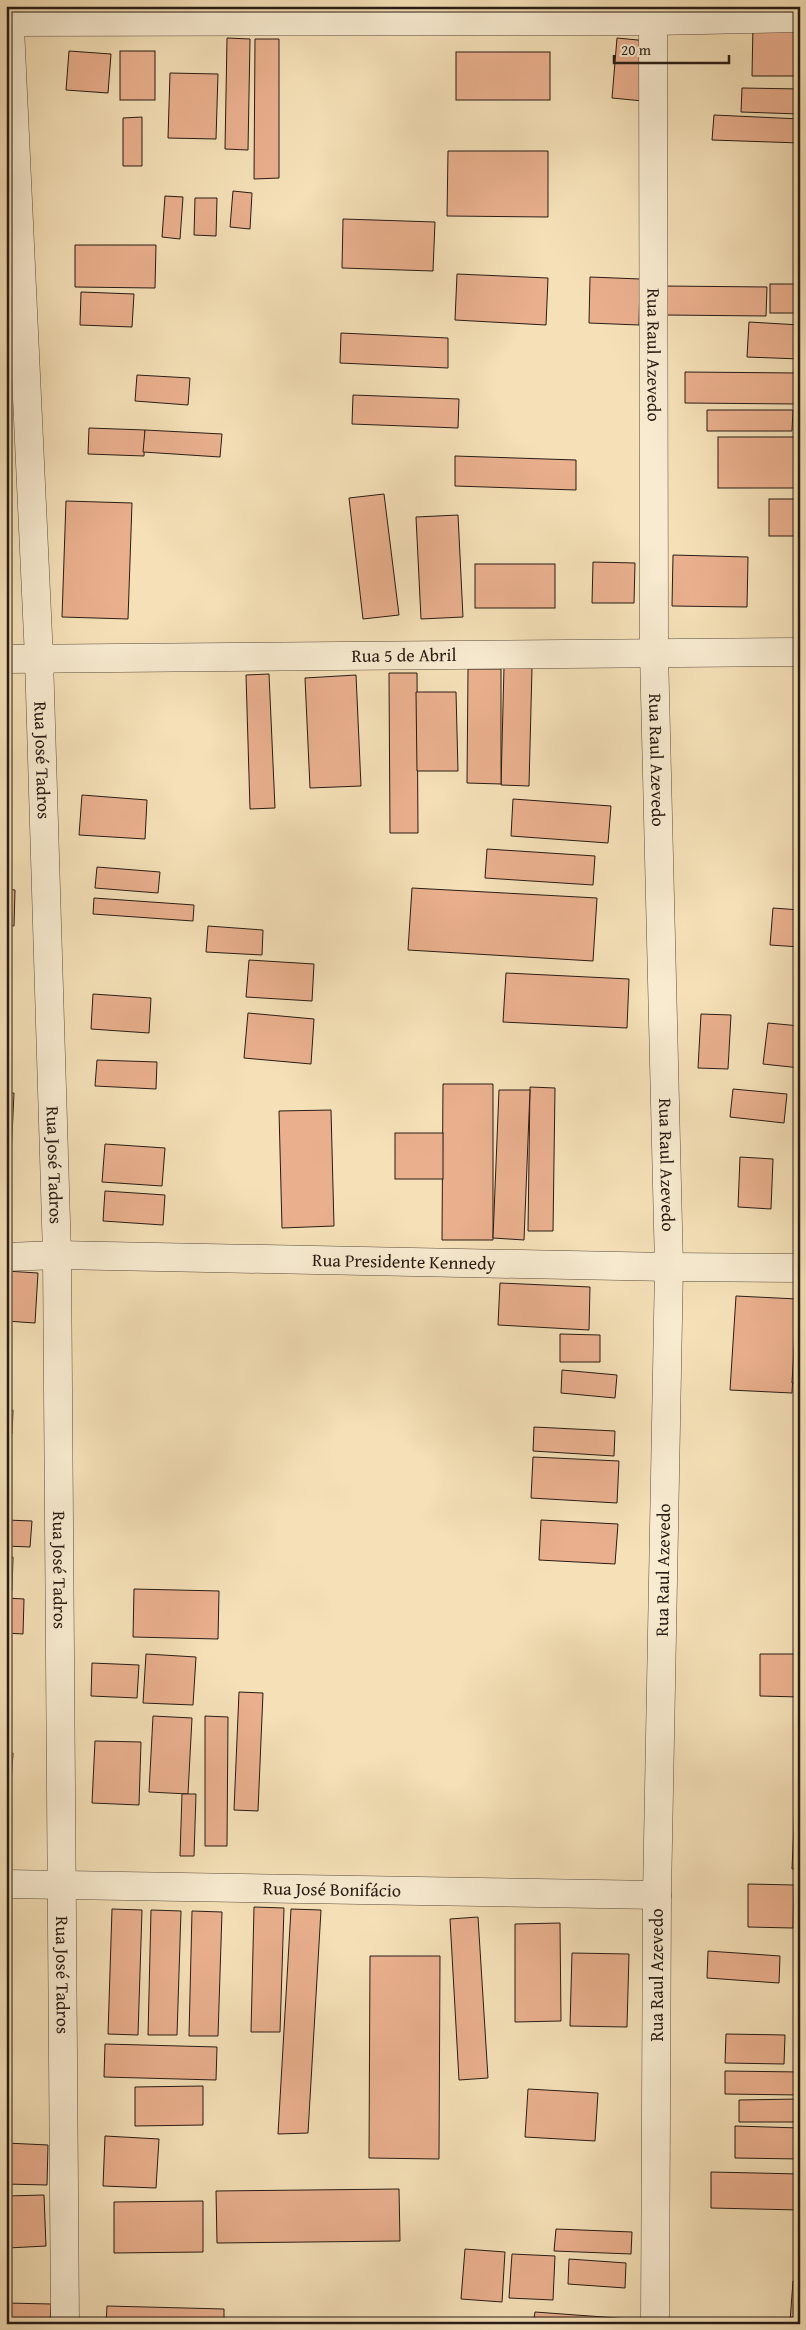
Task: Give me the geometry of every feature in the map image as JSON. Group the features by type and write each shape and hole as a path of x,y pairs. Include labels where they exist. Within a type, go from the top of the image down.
{"street":[{"path":"8,17 653,14 800,18"},
{"name":"Rua Raul Azevedo","path":"653,14 654,652 668,1267 657,1895 655,2324"},
{"name":"Rua José Tadros","path":"8,17 39,658 57,1255 65,2324"},
{"name":"Rua 5 de Abril","path":"6,659 800,652"},
{"name":"Rua Presidente Kennedy","path":"6,1257 57,1255 800,1268"},
{"name":"Rua José Bonifácio","path":"6,1884 657,1895"}],"building":[{"path":"753,24 800,25 800,76 752,76"},
{"path":"227,38 250,39 248,150 225,149"},
{"path":"617,38 648,41 643,101 612,98"},
{"path":"255,39 279,39 279,178 254,179"},
{"path":"69,51 111,54 108,93 66,90"},
{"path":"120,51 155,51 155,100 120,100"},
{"path":"456,52 550,52 550,100 456,100"},
{"path":"170,73 218,74 216,139 168,138"},
{"path":"742,88 800,89 800,114 741,112"},
{"path":"714,115 800,119 800,143 712,140"},
{"path":"142,117 142,166 123,166 123,118"},
{"path":"448,151 548,151 548,217 447,216"},
{"path":"233,191 252,193 250,229 230,227"},
{"path":"165,196 183,197 180,239 162,237"},
{"path":"195,198 217,198 216,236 194,235"},
{"path":"343,219 435,222 433,271 342,268"},
{"path":"75,245 156,245 155,288 75,287"},
{"path":"457,274 548,278 546,325 455,320"},
{"path":"590,277 640,279 639,325 589,323"},
{"path":"770,284 800,284 800,313 770,313"},
{"path":"665,286 767,287 766,316 665,315"},
{"path":"81,292 134,294 132,327 80,325"},
{"path":"749,322 800,325 800,359 747,357"},
{"path":"341,333 448,338 448,368 340,363"},
{"path":"685,372 797,373 797,404 685,403"},
{"path":"137,375 190,378 188,405 135,401"},
{"path":"353,395 459,399 458,428 352,424"},
{"path":"707,410 793,410 792,431 707,431"},
{"path":"89,428 145,430 144,456 88,454"},
{"path":"145,430 222,434 220,457 143,452"},
{"path":"718,437 800,437 800,488 718,488"},
{"path":"455,456 576,460 576,490 455,486"},
{"path":"384,494 399,615 363,619 349,498"},
{"path":"769,499 800,499 800,536 769,536"},
{"path":"66,501 132,503 128,619 62,617"},
{"path":"458,515 463,617 421,619 416,517"},
{"path":"673,555 748,557 747,607 672,606"},
{"path":"593,562 635,563 634,603 592,603"},
{"path":"475,564 555,564 555,608 475,608"},
{"path":"504,667 532,668 529,786 501,785"},
{"path":"468,669 501,669 501,784 467,783"},
{"path":"389,673 417,673 418,833 390,833"},
{"path":"269,674 275,808 250,809 246,675"},
{"path":"356,675 361,786 310,788 305,678"},
{"path":"416,692 456,692 458,771 417,771"},
{"path":"799,695 800,772 798,772"},
{"path":"82,795 147,800 145,839 79,835"},
{"path":"513,799 611,806 608,843 511,836"},
{"path":"6,838 8,838 7,874 6,874"},
{"path":"487,849 595,856 593,885 485,878"},
{"path":"97,867 160,872 158,893 95,888"},
{"path":"412,888 597,898 593,961 408,950"},
{"path":"6,889 15,890 14,926 6,926"},
{"path":"94,898 194,905 193,921 93,914"},
{"path":"773,908 800,910 800,947 770,945"},
{"path":"208,926 263,930 262,955 206,952"},
{"path":"249,960 314,964 312,1001 246,997"},
{"path":"506,973 629,979 627,1028 503,1022"},
{"path":"93,994 151,998 149,1033 91,1029"},
{"path":"248,1013 314,1019 311,1064 244,1058"},
{"path":"701,1014 731,1015 728,1069 698,1068"},
{"path":"768,1023 800,1026 800,1068 763,1064"},
{"path":"97,1060 157,1062 156,1089 95,1086"},
{"path":"443,1084 493,1084 493,1240 442,1240"},
{"path":"530,1087 555,1088 553,1231 528,1231"},
{"path":"733,1089 787,1094 784,1123 730,1117"},
{"path":"499,1090 530,1090 524,1240 493,1238"},
{"path":"6,1093 14,1093 11,1158 6,1158"},
{"path":"331,1110 334,1226 282,1228 279,1111"},
{"path":"395,1133 443,1133 443,1179 395,1179"},
{"path":"105,1144 165,1148 162,1186 102,1182"},
{"path":"740,1157 773,1159 771,1209 738,1207"},
{"path":"105,1191 165,1195 163,1225 103,1221"},
{"path":"6,1271 38,1273 35,1323 6,1321"},
{"path":"500,1283 590,1287 589,1330 498,1325"},
{"path":"736,1296 797,1299 792,1393 730,1390"},
{"path":"797,1296 800,1296 800,1383 792,1383"},
{"path":"560,1334 600,1335 600,1362 560,1362"},
{"path":"562,1370 617,1375 615,1398 561,1393"},
{"path":"6,1409 13,1410 12,1434 6,1434"},
{"path":"534,1427 615,1431 614,1456 533,1451"},
{"path":"533,1457 619,1461 617,1503 531,1498"},
{"path":"6,1520 32,1521 30,1547 6,1546"},
{"path":"541,1520 618,1524 615,1564 539,1560"},
{"path":"6,1557 13,1557 12,1591 6,1591"},
{"path":"134,1589 219,1591 218,1639 133,1637"},
{"path":"6,1598 24,1599 23,1634 6,1633"},
{"path":"146,1654 196,1657 193,1705 143,1703"},
{"path":"760,1654 800,1654 800,1697 760,1696"},
{"path":"92,1663 139,1665 137,1698 91,1696"},
{"path":"239,1692 263,1693 258,1811 234,1810"},
{"path":"153,1716 192,1718 188,1794 149,1792"},
{"path":"205,1716 228,1717 227,1846 205,1846"},
{"path":"95,1741 141,1742 139,1805 92,1803"},
{"path":"6,1752 13,1753 8,1831 6,1831"},
{"path":"797,1759 800,1759 800,1869 792,1869"},
{"path":"182,1794 196,1794 194,1856 180,1856"},
{"path":"748,1884 794,1885 793,1928 748,1927"},
{"path":"254,1907 284,1908 280,2032 251,2032"},
{"path":"112,1909 142,1910 138,2035 108,2034"},
{"path":"291,1909 321,1910 308,2133 278,2134"},
{"path":"151,1910 181,1911 177,2035 148,2035"},
{"path":"192,1911 222,1912 218,2036 189,2036"},
{"path":"478,1917 488,2078 459,2080 450,1919"},
{"path":"560,1923 561,2021 515,2022 515,1924"},
{"path":"708,1951 780,1956 779,1983 707,1978"},
{"path":"572,1953 629,1954 627,2027 570,2026"},
{"path":"370,1956 440,1956 439,2159 369,2158"},
{"path":"726,2034 785,2035 784,2064 725,2063"},
{"path":"105,2044 217,2047 216,2080 104,2077"},
{"path":"725,2071 800,2072 800,2095 725,2094"},
{"path":"203,2086 203,2125 135,2126 135,2087"},
{"path":"528,2089 598,2093 595,2141 525,2137"},
{"path":"800,2099 800,2122 739,2122 739,2100"},
{"path":"735,2126 800,2128 800,2159 735,2158"},
{"path":"105,2136 159,2139 156,2188 103,2186"},
{"path":"6,2143 48,2145 47,2185 6,2184"},
{"path":"711,2172 800,2174 800,2210 711,2208"},
{"path":"399,2189 400,2241 217,2243 216,2191"},
{"path":"44,2195 46,2246 8,2248 6,2196"},
{"path":"203,2201 203,2252 114,2253 114,2202"},
{"path":"556,2229 632,2232 631,2254 554,2251"},
{"path":"465,2249 505,2252 502,2302 461,2299"},
{"path":"512,2254 555,2256 553,2300 509,2298"},
{"path":"569,2259 626,2263 625,2288 568,2284"},
{"path":"793,2281 800,2281 800,2323 790,2322"},
{"path":"6,2303 51,2304 50,2324 6,2324"},
{"path":"107,2306 224,2309 224,2324 106,2324"},
{"path":"535,2312 631,2319 630,2324 533,2324"}]}
